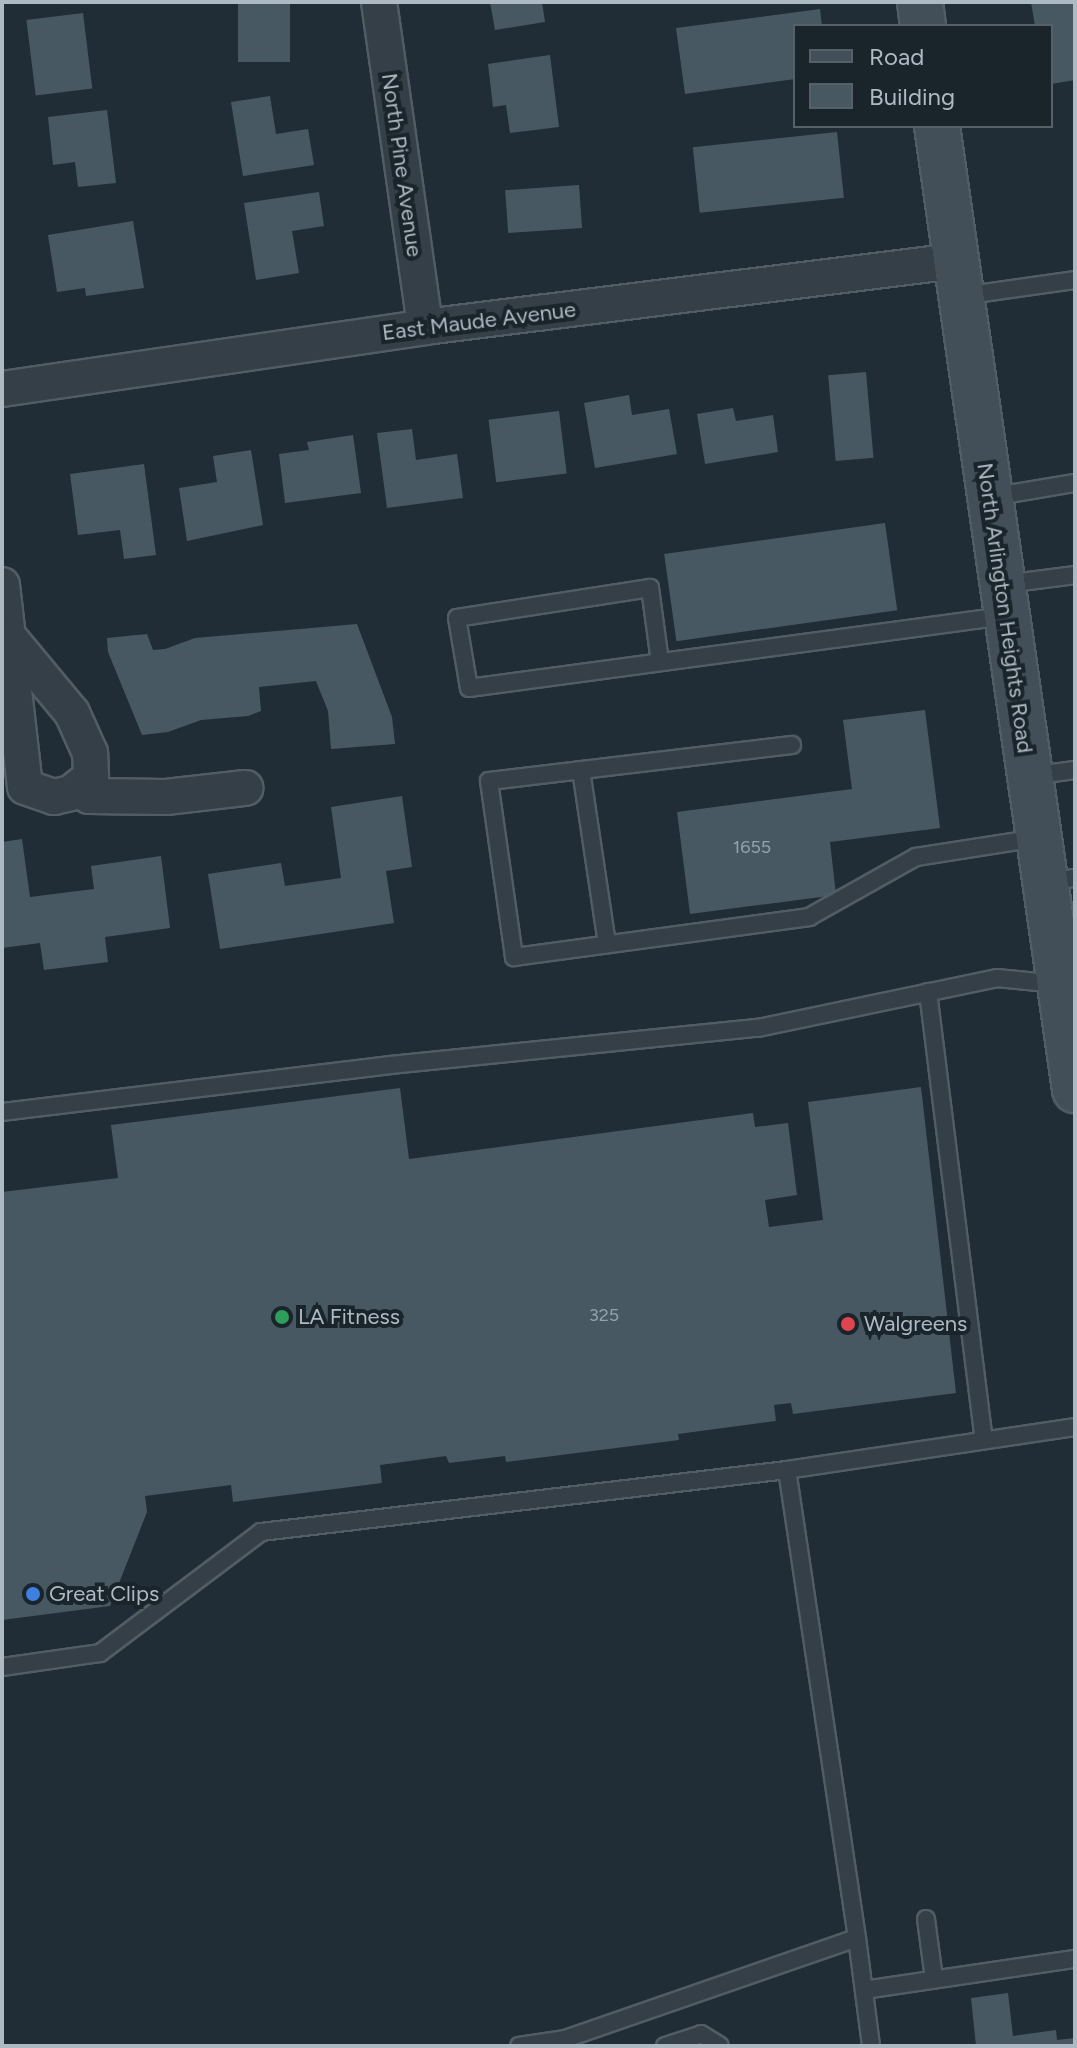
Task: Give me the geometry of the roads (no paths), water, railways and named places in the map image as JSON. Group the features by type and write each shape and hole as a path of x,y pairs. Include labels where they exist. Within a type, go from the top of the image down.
{"main road":[{"path":"920,2 923,24"},
{"name":"North Arlington Heights Road","path":"937,128 1038,838 1060,880 1059,984 1074,1083"}],"street":[{"name":"North Pine Avenue","path":"379,2 425,327"},
{"name":"East Maude Avenue","path":"2,389 425,327 958,278"},
{"path":"2,585 8,636 14,794 54,797 71,793 91,777 90,753 72,713 8,636"},
{"path":"80,786 89,796 166,797 245,788"}],"lane":[{"path":"958,278 1075,280"},
{"path":"989,497 1075,483"},
{"path":"660,662 650,588 457,618 469,688 660,662 1004,600 1075,575"},
{"path":"792,745 489,781 514,957 809,917 916,857 1038,838"},
{"path":"581,770 607,944"},
{"path":"1029,776 1075,770"},
{"path":"2,1112 391,1065 758,1028 997,978 1059,984"},
{"path":"928,992 984,1440"},
{"path":"2,1667 100,1653 261,1532 787,1470 1075,1427"},
{"path":"787,1470 871,2046"},
{"path":"926,1919 934,1979"},
{"path":"519,2046 565,2039 857,1938"},
{"path":"864,1990 1075,1959"},
{"path":"670,2045 701,2034 720,2046"}],"place":[{"name":"LA Fitness","path":"282,1317"},
{"name":"Walgreens","path":"848,1324"},
{"name":"Great Clips","path":"33,1594"}]}
